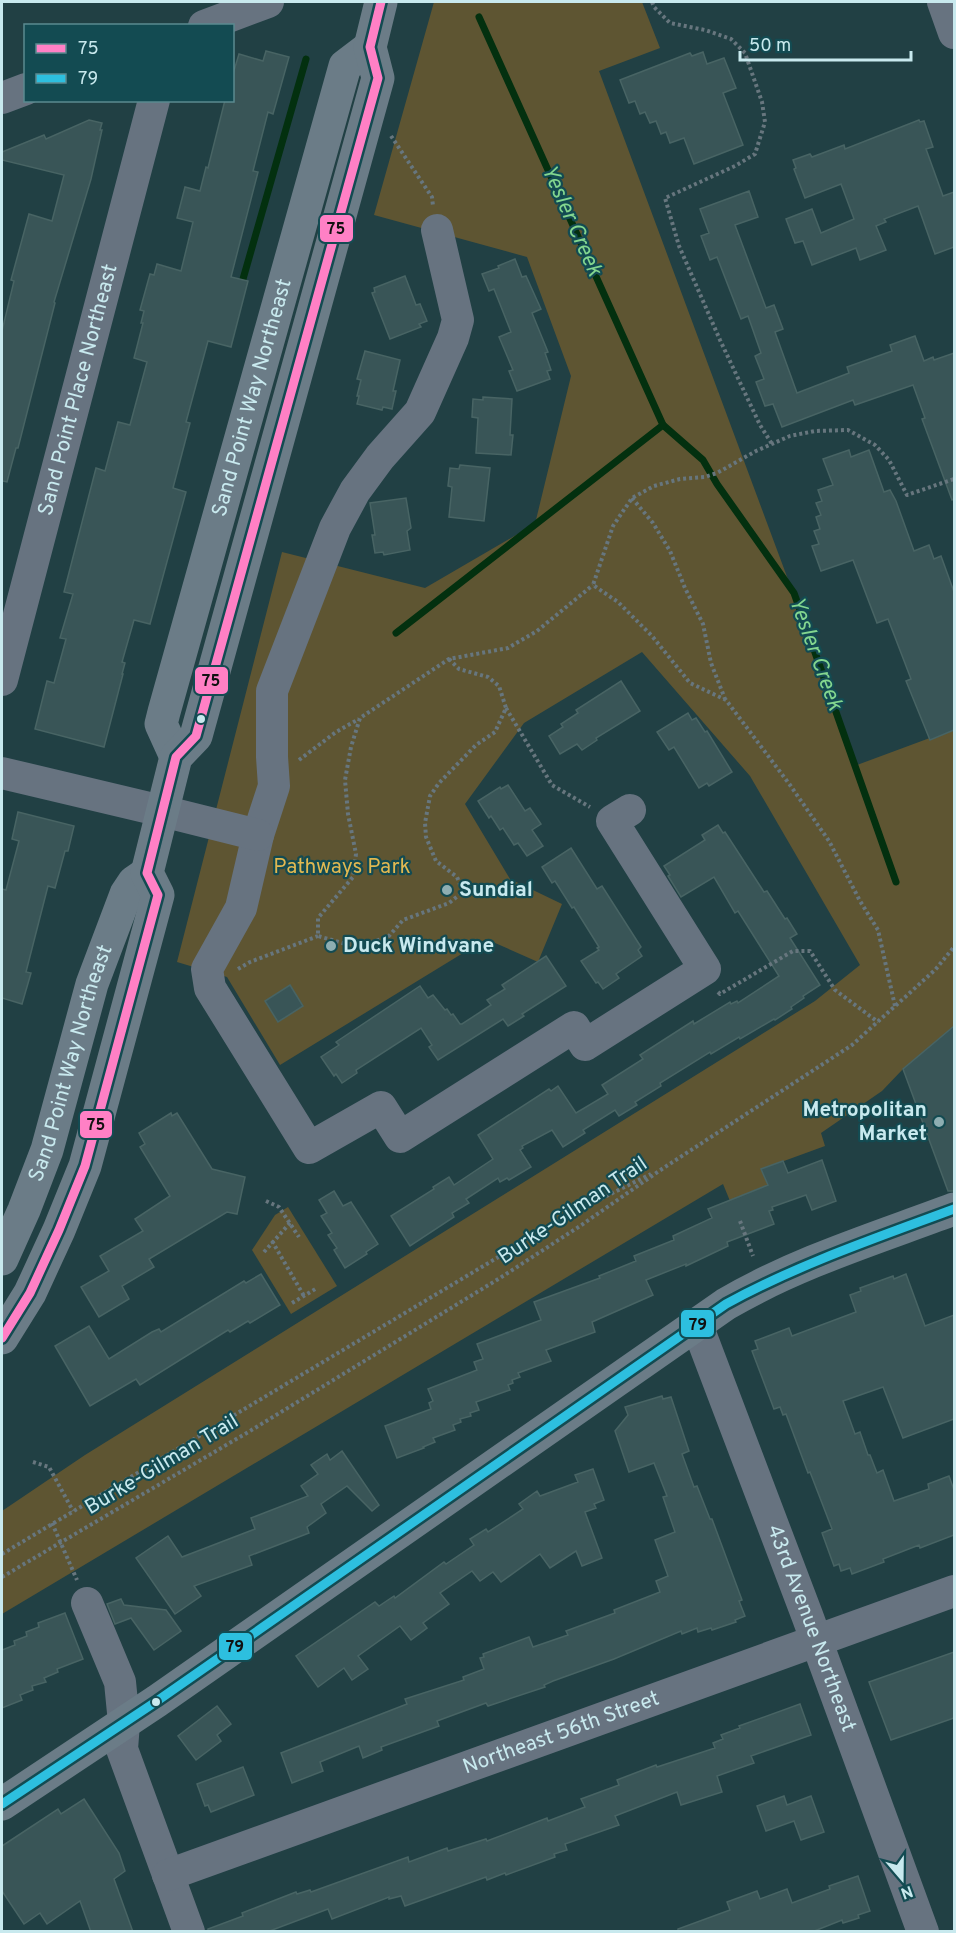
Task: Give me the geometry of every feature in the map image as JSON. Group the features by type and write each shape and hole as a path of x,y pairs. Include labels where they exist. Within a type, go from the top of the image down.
{"main road":[{"name":"Sand Point Way Northeast","path":"2,1338 30,1293 85,1166 158,895 147,873 176,757 196,736 378,78 370,47 381,2"},
{"name":"Sand Point Way Northeast","path":"176,757 161,724 164,712 345,66 370,47"},
{"name":"Sand Point Way Northeast","path":"2,1259 47,1150 92,984 126,894 134,882 147,873"},
{"path":"2,1804 124,1724 735,1299 787,1272 954,1209"}],"street":[{"path":"209,24 268,2"},
{"path":"943,2 954,33"},
{"path":"2,98 24,90"},
{"name":"Sand Point Place Northeast","path":"2,680 153,102"},
{"path":"437,230 458,320 453,338 420,412 380,457 355,491 334,528 272,691 274,786 258,835 241,908 207,969 210,988 309,1148 381,1107 400,1137 574,1027 585,1045 705,969 621,815"},
{"path":"2,773 258,835"},
{"name":"43rd Avenue Northeast","path":"697,1325 923,1932"},
{"name":"Northeast 56th Street","path":"168,1875 954,1591"},
{"path":"87,1603 120,1682 124,1724 122,1749 189,1932"}],"path":[{"path":"652,2 670,23 705,30 731,39 744,53 762,102 765,122 755,154 665,198 679,246 720,340 760,425 772,444"},
{"path":"370,108 400,147 432,197 437,230"},
{"path":"272,757 295,763 336,732 449,659 508,648 537,631 593,585 613,526 632,498 654,486 717,473 790,436 815,431 848,430 875,445 890,460 908,495 954,479"},
{"path":"632,498 653,523 670,550 703,624 711,663 726,700 829,841 878,930 895,1006"},
{"path":"593,585 618,602 652,636 690,684 726,700"},
{"path":"449,659 459,669 488,677 499,686 506,708 552,785 621,815"},
{"path":"210,988 250,962 318,936 346,944 368,944 389,936 403,920 449,903 463,892 456,877 436,861 426,837 425,823 430,796 439,783 476,745 495,732 506,708"},
{"path":"318,936 318,918 353,877 356,854 348,814 345,780 351,747 360,718"},
{"path":"662,1169 852,1045 935,970 954,947"},
{"path":"705,969 720,994 793,951 810,951 836,990 878,1022"},
{"name":"Burke-Gilman Trail","path":"2,1554 561,1219 662,1169"},
{"name":"Burke-Gilman Trail","path":"2,1577 250,1431 500,1278 662,1169"},
{"path":"266,1201 279,1207 298,1237"},
{"path":"740,1221 753,1256"},
{"path":"264,1252 290,1223"},
{"path":"272,1241 304,1296"},
{"path":"292,1303 317,1288"},
{"path":"33,1462 49,1467 73,1511"},
{"path":"52,1523 87,1603"}],"green space":[{"name":"Pathways Park","path":"434,2 642,2 660,48 599,71 857,765 954,729 954,1026 903,1069 882,1091 821,1133 825,1146 762,1169 768,1186 730,1201 723,1184 2,1614 2,1511 85,1455 815,1001 860,965 750,776 642,652 524,723 465,804 510,879 562,904 538,962 486,939 280,1065 227,977 177,962 282,552 425,588 535,524 571,376 527,257 374,215"},
{"path":"288,1207 337,1286 291,1314 252,1250 275,1215"}],"building":[{"path":"266,51 289,57 273,114 268,112 253,171 258,172 231,277 248,281 231,347 208,341 186,422 190,423 173,488 186,492 150,624 134,620 122,662 125,663 123,674 104,747 35,729 47,681 54,683 66,639 60,638 73,594 64,592 96,468 105,471 118,422 130,425 147,362 134,358 143,323 141,323 144,311 140,310 150,274 154,275 157,264 181,271 193,222 177,218 185,187 200,191 224,102 234,102 234,70 239,54 263,61"},
{"path":"703,52 707,64 724,58 736,88 723,93 743,145 694,164 684,138 670,143 666,132 661,134 656,121 650,123 645,112 640,114 635,101 629,103 620,80 690,53 692,56"},
{"path":"89,120 102,123 91,179 54,302 18,448 16,448 7,482 2,481 2,331 14,281 11,280 29,214 52,221 64,175 2,160 2,152 44,135 46,139"},
{"path":"919,120 924,121 933,147 926,149 943,196 954,192 954,247 935,254 918,206 884,219 886,222 876,226 886,250 860,260 856,248 812,265 803,241 795,243 786,219 812,209 821,233 854,219 841,184 805,198 793,160 810,154 812,157 844,145 845,149"},
{"path":"749,191 758,217 735,225 766,308 774,305 783,329 775,332 797,393 849,373 847,367 892,351 890,345 915,336 924,361 954,353 954,499 952,500 922,419 925,418 913,385 855,405 853,400 782,427 773,404 765,406 756,382 764,379 755,356 761,353 748,316 741,319 717,257 710,260 701,236 709,233 700,209"},
{"path":"515,259 522,277 526,276 541,309 532,313 548,352 545,353 551,370 547,371 550,379 517,391 509,371 513,370 499,337 511,332 494,289 489,291 482,274"},
{"path":"405,276 416,305 420,304 427,321 419,324 421,327 390,339 372,293 375,292 374,288"},
{"path":"365,351 400,360 393,391 396,391 392,409 383,407 382,410 357,404 361,380 357,379"},
{"path":"483,397 512,399 511,455 476,453 478,418 472,417 473,399 483,400"},
{"path":"849,450 851,457 869,450 884,492 890,490 896,501 914,551 929,545 934,559 941,556 954,592 954,730 930,740 906,681 911,679 888,619 877,623 853,560 821,571 812,546 819,544 814,531 820,529 816,517 821,515 816,503 822,501 818,490 833,485 823,459"},
{"path":"460,465 490,468 484,521 449,517 452,487 448,486 450,468 459,469"},
{"path":"406,498 411,528 407,531 410,550 384,555 383,552 375,553 370,503"},
{"path":"621,681 640,711 596,738 597,740 582,750 577,744 560,754 549,736 563,727 561,724 578,713 576,710"},
{"path":"688,713 692,720 696,718 705,732 707,731 732,772 709,786 707,783 699,788 674,747 669,750 657,732"},
{"path":"508,785 525,811 530,808 541,824 532,830 543,846 527,856 518,843 514,845 503,828 500,830 491,816 489,818 478,801 500,787 501,789"},
{"path":"18,812 74,826 55,888 48,886 26,972 31,973 22,1004 2,998 2,889 6,890 19,841 12,839"},
{"path":"718,825 723,833 725,832 764,892 767,891 785,919 787,918 797,934 790,938 820,985 775,1020 740,1039 739,1037 711,1054 710,1052 660,1083 661,1086 635,1102 637,1105 619,1116 615,1110 583,1130 585,1133 563,1147 552,1130 522,1146 520,1150 531,1167 509,1180 507,1178 500,1182 498,1178 466,1199 469,1203 452,1213 454,1217 410,1246 391,1216 449,1177 454,1185 493,1159 478,1135 549,1089 551,1091 558,1086 576,1113 608,1094 602,1085 643,1059 640,1055 693,1021 694,1024 730,1002 731,1004 737,1001 738,1003 779,976 738,911 735,913 714,877 681,897 668,876 670,875 664,866 705,840 702,835"},
{"path":"571,848 597,889 602,886 641,947 638,950 642,956 616,974 619,978 603,989 581,961 599,950 597,948 599,947 574,907 572,908 555,881 552,883 542,867"},
{"path":"546,956 566,986 522,1014 524,1016 508,1026 503,1019 438,1060 429,1047 432,1045 421,1028 356,1070 357,1073 342,1083 336,1074 334,1076 321,1057 339,1045 336,1042 420,986 428,998 433,995 445,1010 447,1009 462,1024 491,1005 487,1000 505,989 502,985"},
{"path":"290,985 303,1006 278,1022 265,1001"},
{"name":"Metropolitan Market","path":"954,1026 954,1191 948,1191 903,1069"},
{"path":"171,1113 172,1116 177,1113 212,1169 245,1177 237,1214 227,1212 149,1259 154,1267 122,1286 129,1299 99,1317 81,1287 109,1271 100,1256 143,1231 135,1219 170,1196 140,1147 145,1144 139,1133"},
{"path":"822,1160 836,1201 812,1210 806,1195 772,1207 773,1210 769,1211 774,1224 727,1242 728,1246 686,1266 686,1264 646,1280 653,1295 592,1322 595,1332 546,1350 551,1361 518,1373 520,1377 512,1380 513,1383 508,1385 510,1390 476,1402 479,1410 470,1413 471,1416 460,1419 461,1422 453,1425 455,1430 433,1438 435,1442 424,1448 397,1458 385,1426 431,1409 429,1403 433,1401 428,1389 477,1370 474,1362 483,1359 477,1344 541,1320 534,1302 600,1278 599,1276 636,1261 634,1256 674,1240 673,1236 712,1218 708,1209 768,1185 761,1169 783,1161 788,1173"},
{"path":"334,1191 343,1206 351,1202 378,1244 345,1268 334,1250 337,1248 328,1235 332,1233 321,1216 327,1213 319,1200"},
{"path":"261,1274 280,1305 250,1323 248,1321 230,1332 228,1330 140,1385 136,1379 90,1406 55,1346 89,1326 109,1359 152,1332 159,1329 161,1332 244,1281 246,1283"},
{"path":"906,1274 925,1326 954,1315 954,1419 903,1438 883,1387 843,1401 855,1434 860,1432 877,1473 883,1470 894,1501 929,1489 928,1484 949,1476 954,1490 954,1535 920,1548 919,1545 852,1574 850,1568 841,1571 839,1564 834,1566 822,1533 832,1529 786,1414 783,1415 780,1407 774,1409 752,1351 758,1349 755,1341 789,1328 792,1336 856,1312 850,1295 861,1291 860,1288 893,1276 894,1279"},
{"path":"662,1396 663,1399 671,1397 689,1451 682,1454 694,1487 697,1486 710,1519 712,1519 742,1600 739,1601 745,1616 735,1620 736,1622 712,1630 711,1628 698,1632 697,1628 682,1634 681,1631 553,1681 544,1685 545,1687 488,1706 486,1703 437,1721 439,1726 381,1747 382,1750 363,1758 359,1746 320,1762 323,1771 292,1783 281,1753 407,1704 405,1699 464,1680 463,1677 484,1669 480,1658 484,1657 483,1654 529,1637 533,1647 568,1635 566,1631 615,1613 614,1610 660,1592 656,1581 668,1576 655,1540 675,1532 663,1497 667,1496 654,1463 629,1472 615,1431 628,1415 625,1407"},
{"path":"342,1451 379,1505 372,1511 347,1486 321,1504 326,1513 307,1527 309,1533 249,1556 252,1565 194,1586 201,1596 175,1614 136,1558 168,1536 182,1557 255,1529 251,1518 308,1496 301,1486 318,1474 311,1465 327,1454 330,1460"},
{"path":"593,1469 604,1500 594,1504 596,1508 585,1512 602,1558 582,1566 576,1551 550,1568 540,1554 501,1582 493,1572 480,1581 472,1571 440,1593 449,1604 423,1623 427,1628 411,1640 400,1626 358,1656 368,1669 352,1680 344,1668 318,1687 296,1656 375,1602 379,1606 394,1596 395,1598 444,1562 446,1564 474,1545 470,1539 486,1529 488,1532 523,1509 519,1504 537,1491 540,1496 578,1482 575,1475"},
{"path":"121,1599 124,1605 166,1610 181,1631 154,1650 131,1618 115,1624 107,1604"},
{"path":"65,1613 83,1659 57,1669 58,1672 44,1678 46,1682 32,1686 33,1690 20,1695 22,1700 2,1708 2,1650 15,1645 14,1641 27,1636 26,1632 39,1627 38,1623"},
{"path":"954,1652 954,1718 891,1740 869,1682"},
{"path":"800,1704 811,1735 751,1756 754,1763 717,1776 722,1792 681,1805 677,1792 615,1816 619,1825 565,1844 567,1850 554,1854 555,1857 506,1875 505,1873 487,1880 486,1877 405,1906 401,1896 389,1899 389,1897 332,1919 328,1909 267,1932 208,1932 208,1929 243,1916 242,1913 296,1892 297,1894 310,1890 311,1892 408,1857 409,1862 447,1848 448,1851 486,1839 487,1841 547,1818 548,1821 585,1807 581,1799 619,1785 617,1780 656,1765 657,1767 715,1748 713,1743 723,1739 721,1735 740,1728 739,1726"},
{"path":"217,1706 231,1724 217,1735 221,1741 196,1760 178,1736"},
{"path":"243,1767 254,1795 211,1812 208,1805 205,1806 197,1784"},
{"path":"784,1796 787,1805 811,1796 824,1832 801,1840 794,1821 766,1831 757,1806"},
{"path":"84,1799 119,1853 125,1871 114,1879 133,1932 91,1932 80,1901 47,1924 40,1913 24,1924 2,1891 2,1846 58,1809 61,1814"},
{"path":"858,1876 870,1911 858,1915 859,1918 843,1923 842,1920 812,1932 678,1932 678,1929 730,1910 727,1902 757,1891 760,1899 787,1889 792,1903"}],"waterway":[{"name":"Yesler Creek","path":"396,633 663,425 479,17"},
{"path":"241,286 306,59"},
{"name":"Yesler Creek","path":"663,425 703,460 717,484 794,593 896,882"}],"transit line":[{"name":"75","path":"2,1338 30,1293 85,1166 158,895 147,873 176,757 196,736 378,78 370,47 381,2"},
{"name":"79","path":"2,1804 157,1701 726,1304 781,1276 954,1209"}],"place":[{"name":"Sundial","path":"447,890"},
{"name":"Duck Windvane","path":"331,946"},
{"name":"Metropolitan Market","path":"939,1122"}]}
